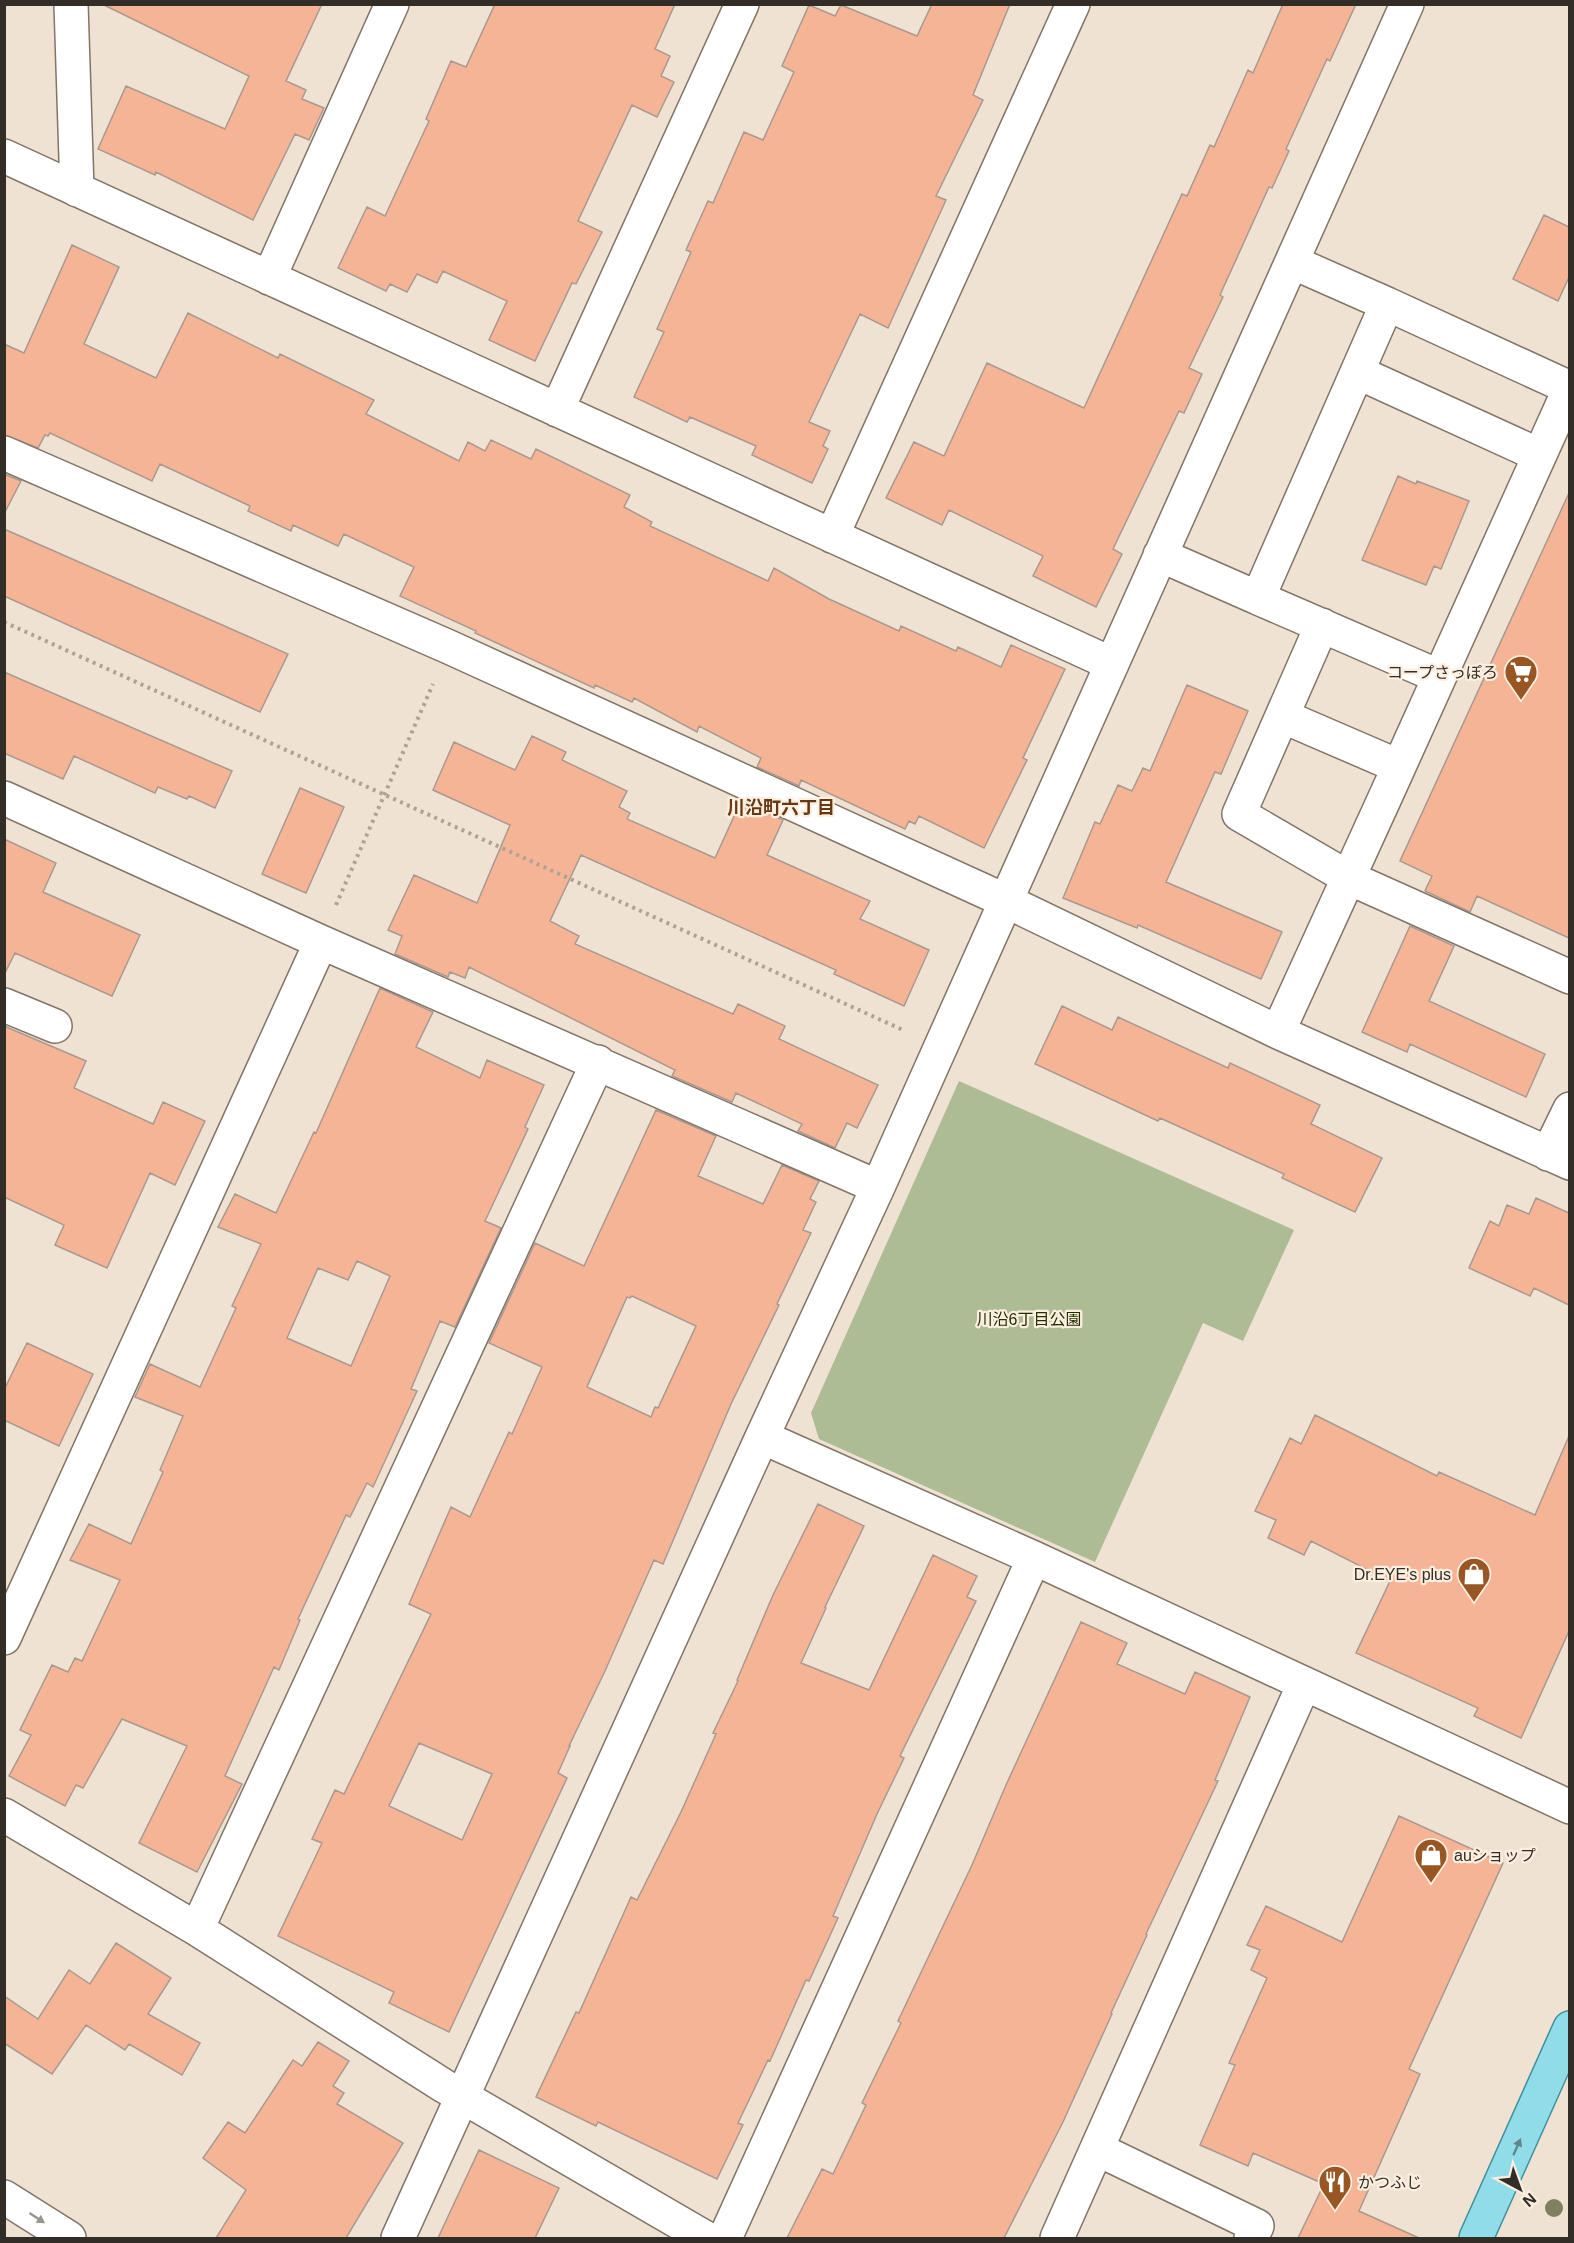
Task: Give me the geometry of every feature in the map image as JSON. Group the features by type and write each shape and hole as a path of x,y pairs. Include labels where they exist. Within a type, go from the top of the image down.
{"main road":[{"path":"1476,2238 1569,2028"}],"street":[{"path":"71,4 77,190"},
{"path":"269,278 392,4"},
{"path":"557,410 742,4"},
{"path":"832,536 1073,4"},
{"path":"398,2238 878,1187 1407,4"},
{"path":"4,156 1112,664"},
{"path":"1278,1032 1350,878 1438,676 1569,388 1292,262"},
{"path":"1258,597 1387,304"},
{"path":"1357,372 1539,455"},
{"path":"4,453 449,647 1006,901 1278,1032 1559,1159 1569,1109"},
{"path":"1160,555 1438,676"},
{"path":"1322,625 1239,814 1350,878 1569,977"},
{"path":"1282,716 1398,766"},
{"path":"4,798 321,942 878,1187"},
{"path":"4,1638 321,942"},
{"path":"4,1005 55,1026"},
{"path":"197,1929 598,1062"},
{"path":"762,1437 1034,1558 1569,1808"},
{"path":"725,2238 1034,1558"},
{"path":"1057,2238 1304,1684"},
{"path":"4,1815 197,1929 462,2096 706,2238"},
{"path":"1097,2149 1257,2226 1251,2238"},
{"path":"4,2197 69,2238"}],"path":[{"path":"4,622 904,1031"},
{"path":"321,942 449,647"}],"green space":[{"name":"川沿6丁目公園","path":"959,1081 1294,1230 1243,1341 1203,1323 1095,1562 819,1439 811,1413"}],"building":[{"path":"102,4 322,4 286,81 306,90 302,99 324,108 309,140 295,134 253,220 156,172 155,175 98,149 126,86 225,129 249,76"},
{"path":"495,4 675,4 655,49 670,56 661,76 674,82 657,117 632,105 578,221 602,232 576,284 572,283 535,361 489,340 507,301 443,271 437,283 417,274 407,292 390,284 386,291 338,268 367,207 385,216 429,121 426,119 451,61 466,67"},
{"path":"932,4 1010,4 973,95 983,100 936,196 946,200 888,328 860,314 809,422 830,431 823,446 828,449 812,483 752,455 756,446 690,417 687,422 634,397 664,332 657,329 691,252 686,250 708,201 713,203 744,132 763,140 794,72 782,66 809,5 835,16 841,5 917,36"},
{"path":"1283,4 1356,4 1330,61 1327,59 1286,149 1289,151 1272,188 1269,187 1220,295 1223,297 1189,368 1202,374 1184,413 1179,411 1113,549 1122,554 1096,607 1033,576 1043,556 949,510 942,525 886,498 914,442 944,456 987,363 1084,408 1182,194 1187,196 1210,145 1214,147 1248,70 1253,73"},
{"path":"1544,215 1569,227 1569,277 1558,301 1513,279"},
{"path":"72,245 119,267 84,344 156,378 188,313 278,358 280,354 374,400 366,414 459,461 468,442 485,451 491,440 531,459 536,449 630,495 624,507 652,522 650,526 768,581 774,568 829,599 899,631 901,626 956,651 958,647 1001,667 1011,645 1065,669 1023,758 1027,760 984,848 919,816 915,824 909,821 905,829 801,780 799,786 757,767 761,758 699,726 697,732 634,698 632,702 595,685 594,688 475,633 476,631 400,596 414,567 344,534 338,546 293,525 291,531 248,511 250,506 160,464 152,481 50,433 48,436 45,435 38,448 4,435 4,344 24,353"},
{"path":"4,474 21,481 4,514"},
{"path":"1398,476 1469,501 1441,569 1434,566 1426,585 1362,560"},
{"name":"コープさっぽろ","path":"1569,493 1569,938 1477,896 1470,912 1425,891 1432,876 1400,861"},
{"path":"4,529 288,654 260,712 4,596"},
{"path":"4,672 232,771 215,808 189,796 187,799 158,787 155,793 74,756 63,779 4,753"},
{"path":"1187,685 1248,711 1221,774 1215,772 1166,882 1282,932 1261,979 1138,925 1137,928 1063,898 1095,822 1100,824 1118,785 1132,791 1143,768 1150,771"},
{"path":"532,736 566,752 562,760 627,791 619,807 630,813 627,819 715,858 741,801 783,820 767,855 870,901 860,919 929,950 904,1006 834,974 836,970 581,855 550,921 579,936 575,944 733,1014 738,1004 785,1026 779,1039 878,1085 857,1128 847,1123 835,1148 798,1131 802,1124 736,1093 732,1102 672,1076 675,1070 469,967 465,978 450,972 448,977 395,954 402,936 388,930 414,875 477,903 510,825 433,790 454,742 515,770"},
{"path":"300,788 344,807 306,893 262,874"},
{"path":"4,839 56,863 43,892 140,935 112,996 15,953 4,975"},
{"path":"1410,926 1454,946 1429,1001 1545,1054 1526,1097 1410,1044 1407,1052 1362,1032"},
{"path":"380,988 433,1012 416,1047 480,1078 487,1060 544,1085 525,1127 528,1129 485,1221 501,1228 455,1327 440,1321 411,1389 417,1391 373,1487 367,1483 350,1517 346,1515 298,1619 300,1620 279,1670 274,1667 225,1776 242,1784 197,1872 139,1843 187,1746 122,1719 83,1788 76,1785 65,1806 9,1776 31,1735 20,1730 52,1665 68,1672 75,1658 82,1661 120,1580 70,1560 89,1524 131,1544 163,1472 160,1470 183,1416 135,1397 150,1364 200,1387 236,1308 232,1306 261,1244 218,1227 235,1194 276,1213 314,1132 316,1133","holes":["357,1261 390,1276 351,1366 287,1338 318,1268 348,1280"]},
{"path":"1062,1006 1112,1030 1118,1017 1228,1068 1230,1063 1320,1105 1311,1124 1382,1158 1355,1212 1282,1178 1284,1174 1160,1118 1158,1121 1035,1064"},
{"path":"4,1026 86,1061 74,1088 153,1124 163,1102 205,1121 175,1185 150,1173 107,1268 55,1245 64,1225 4,1197"},
{"path":"656,1110 716,1136 698,1176 763,1204 782,1165 819,1181 810,1199 816,1202 803,1230 811,1233 731,1404 663,1564 654,1560 569,1746 558,1773 567,1778 449,2032 389,2003 394,1992 278,1936 322,1843 312,1839 335,1790 344,1794 431,1614 409,1604 451,1507 470,1517 509,1432 512,1434 542,1367 489,1343 535,1243 584,1266","holes":["632,1296 696,1326 658,1408 655,1407 651,1417 587,1387 627,1297","419,1743 492,1774 462,1840 389,1806"]},
{"path":"1536,1198 1569,1213 1569,1305 1534,1288 1530,1296 1469,1268 1490,1221 1499,1226 1507,1205 1529,1214"},
{"path":"27,1343 93,1374 59,1446 4,1420 4,1390"},
{"name":"Dr.EYE's plus","path":"1315,1415 1437,1476 1439,1472 1535,1515 1569,1436 1569,1631 1521,1738 1474,1716 1478,1708 1356,1653 1390,1581 1311,1541 1304,1555 1268,1538 1276,1520 1255,1511 1290,1438 1301,1444"},
{"path":"818,1504 864,1526 801,1663 869,1690 933,1555 977,1576 967,1597 976,1601 900,1756 904,1758 833,1916 838,1918 738,2123 743,2125 717,2179 598,2122 596,2126 536,2097 576,2012 579,2013 631,1897 637,1900 681,1812 773,1595"},
{"path":"1081,1622 1127,1643 1117,1664 1185,1694 1195,1672 1250,1697 1215,1780 1218,1781 1146,1934 1063,2122 1004,2238 787,2238 822,2169 833,2174 866,2105 862,2103 901,2023 898,2021 972,1865"},
{"path":"1399,1816 1503,1863 1409,2069 1420,2074 1359,2211 1419,2238 1298,2238 1324,2184 1253,2153 1248,2166 1200,2145 1235,2065 1229,2063 1267,1978 1251,1970 1260,1950 1247,1945 1266,1906 1342,1942"},
{"path":"116,1943 171,1978 148,2014 200,2043 182,2075 129,2044 125,2050 86,2025 52,2074 4,2043 4,1996 38,2019 69,1970 90,1984"},
{"path":"318,2042 349,2061 333,2086 344,2093 337,2104 403,2143 346,2238 216,2238 246,2190 203,2158 228,2122 245,2133 293,2060 302,2066"},
{"path":"479,2150 559,2188 535,2238 438,2238"}],"place":[{"name":"コープさっぽろ","path":"1521,701"},
{"name":"Dr.EYE's plus","path":"1474,1603"},
{"name":"auショップ","path":"1431,1884"},
{"name":"かつふじ","path":"1335,2211"}],"district":[{"name":"川沿町六丁目","path":"781,808"}]}
